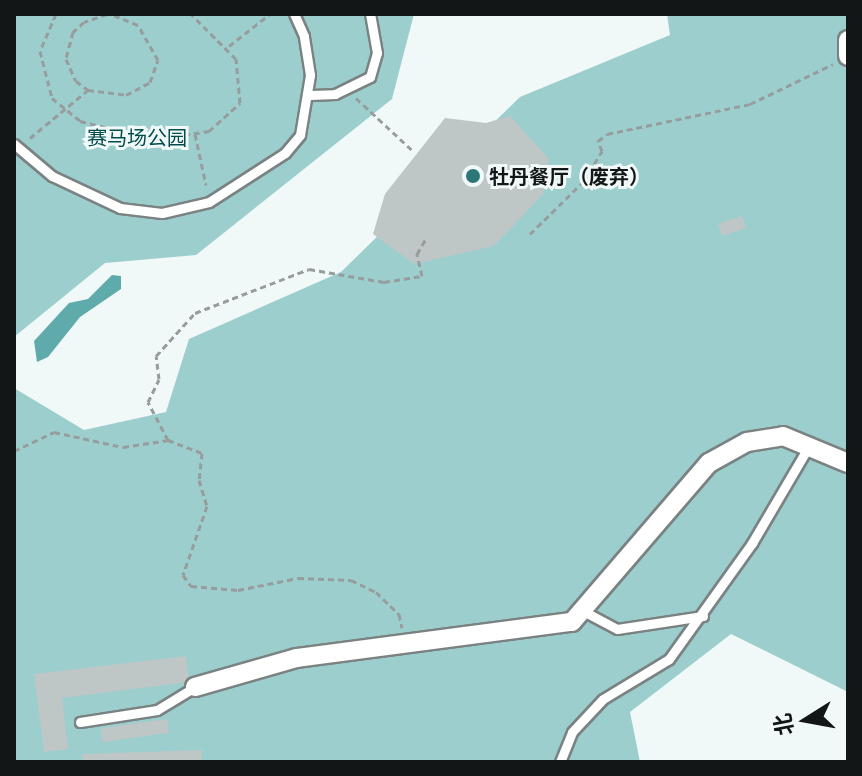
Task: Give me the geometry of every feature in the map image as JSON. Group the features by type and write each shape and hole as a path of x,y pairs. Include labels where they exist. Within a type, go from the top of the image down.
{"street":[{"path":"842,60 848,40"},
{"path":"195,687 297,658 557,626 585,612 709,463 765,438 810,444 848,463"}],"lane":[{"path":"16,146 71,187 120,208 162,213 209,202 294,145 310,95 308,55 294,14"},
{"path":"310,95 335,94 370,77 377,53 370,14"},
{"path":"560,762 572,732 603,699 669,659 703,616 810,444"},
{"path":"585,612 617,629 703,616"},
{"path":"80,722 157,710 195,687"}],"path":[{"path":"56,14 40,51 45,83 63,111 131,137 195,134 222,124 240,103 241,74 229,47 191,14"},
{"path":"109,14 138,25 147,35 158,60 157,72 150,82 126,95 88,90 70,70 67,44 84,22 109,14"},
{"path":"229,47 270,14"},
{"path":"530,234 584,181 602,151 598,141 607,134 750,104 809,71 842,60"},
{"path":"16,146 88,90"},
{"path":"365,112 412,150"},
{"path":"195,134 209,202"},
{"path":"168,440 148,402 159,379 156,356 195,313 309,269 384,282 422,276 417,254 427,237"},
{"path":"14,451 54,432 123,447 168,440 202,453 204,463 199,480 207,506 183,575 191,586 238,590 298,578 351,580 376,592 399,614 406,643"}],"green space":[{"name":"赛马场公园","path":"14,14 414,14 392,99 196,255 105,263 14,337"},
{"path":"667,14 848,14 848,692 731,634 630,712 640,762 14,762 14,388 84,430 166,412 189,339 341,272 520,97 670,35"}],"shaded area":[{"path":"112,275 121,276 121,289 80,317 48,357 37,362 34,341 69,303 88,299"}],"building":[{"name":"牡丹餐厅（废弃）","path":"510,116 549,159 543,194 494,246 414,264 373,234 385,194 445,118 486,123"},
{"path":"742,216 746,228 722,236 718,224"},
{"path":"186,656 189,682 62,698 68,749 44,752 34,674"},
{"path":"167,719 169,733 103,742 101,728"},
{"path":"202,750 202,762 82,762 82,754"}],"place":[{"name":"牡丹餐厅（废弃）","path":"473,176"}]}
